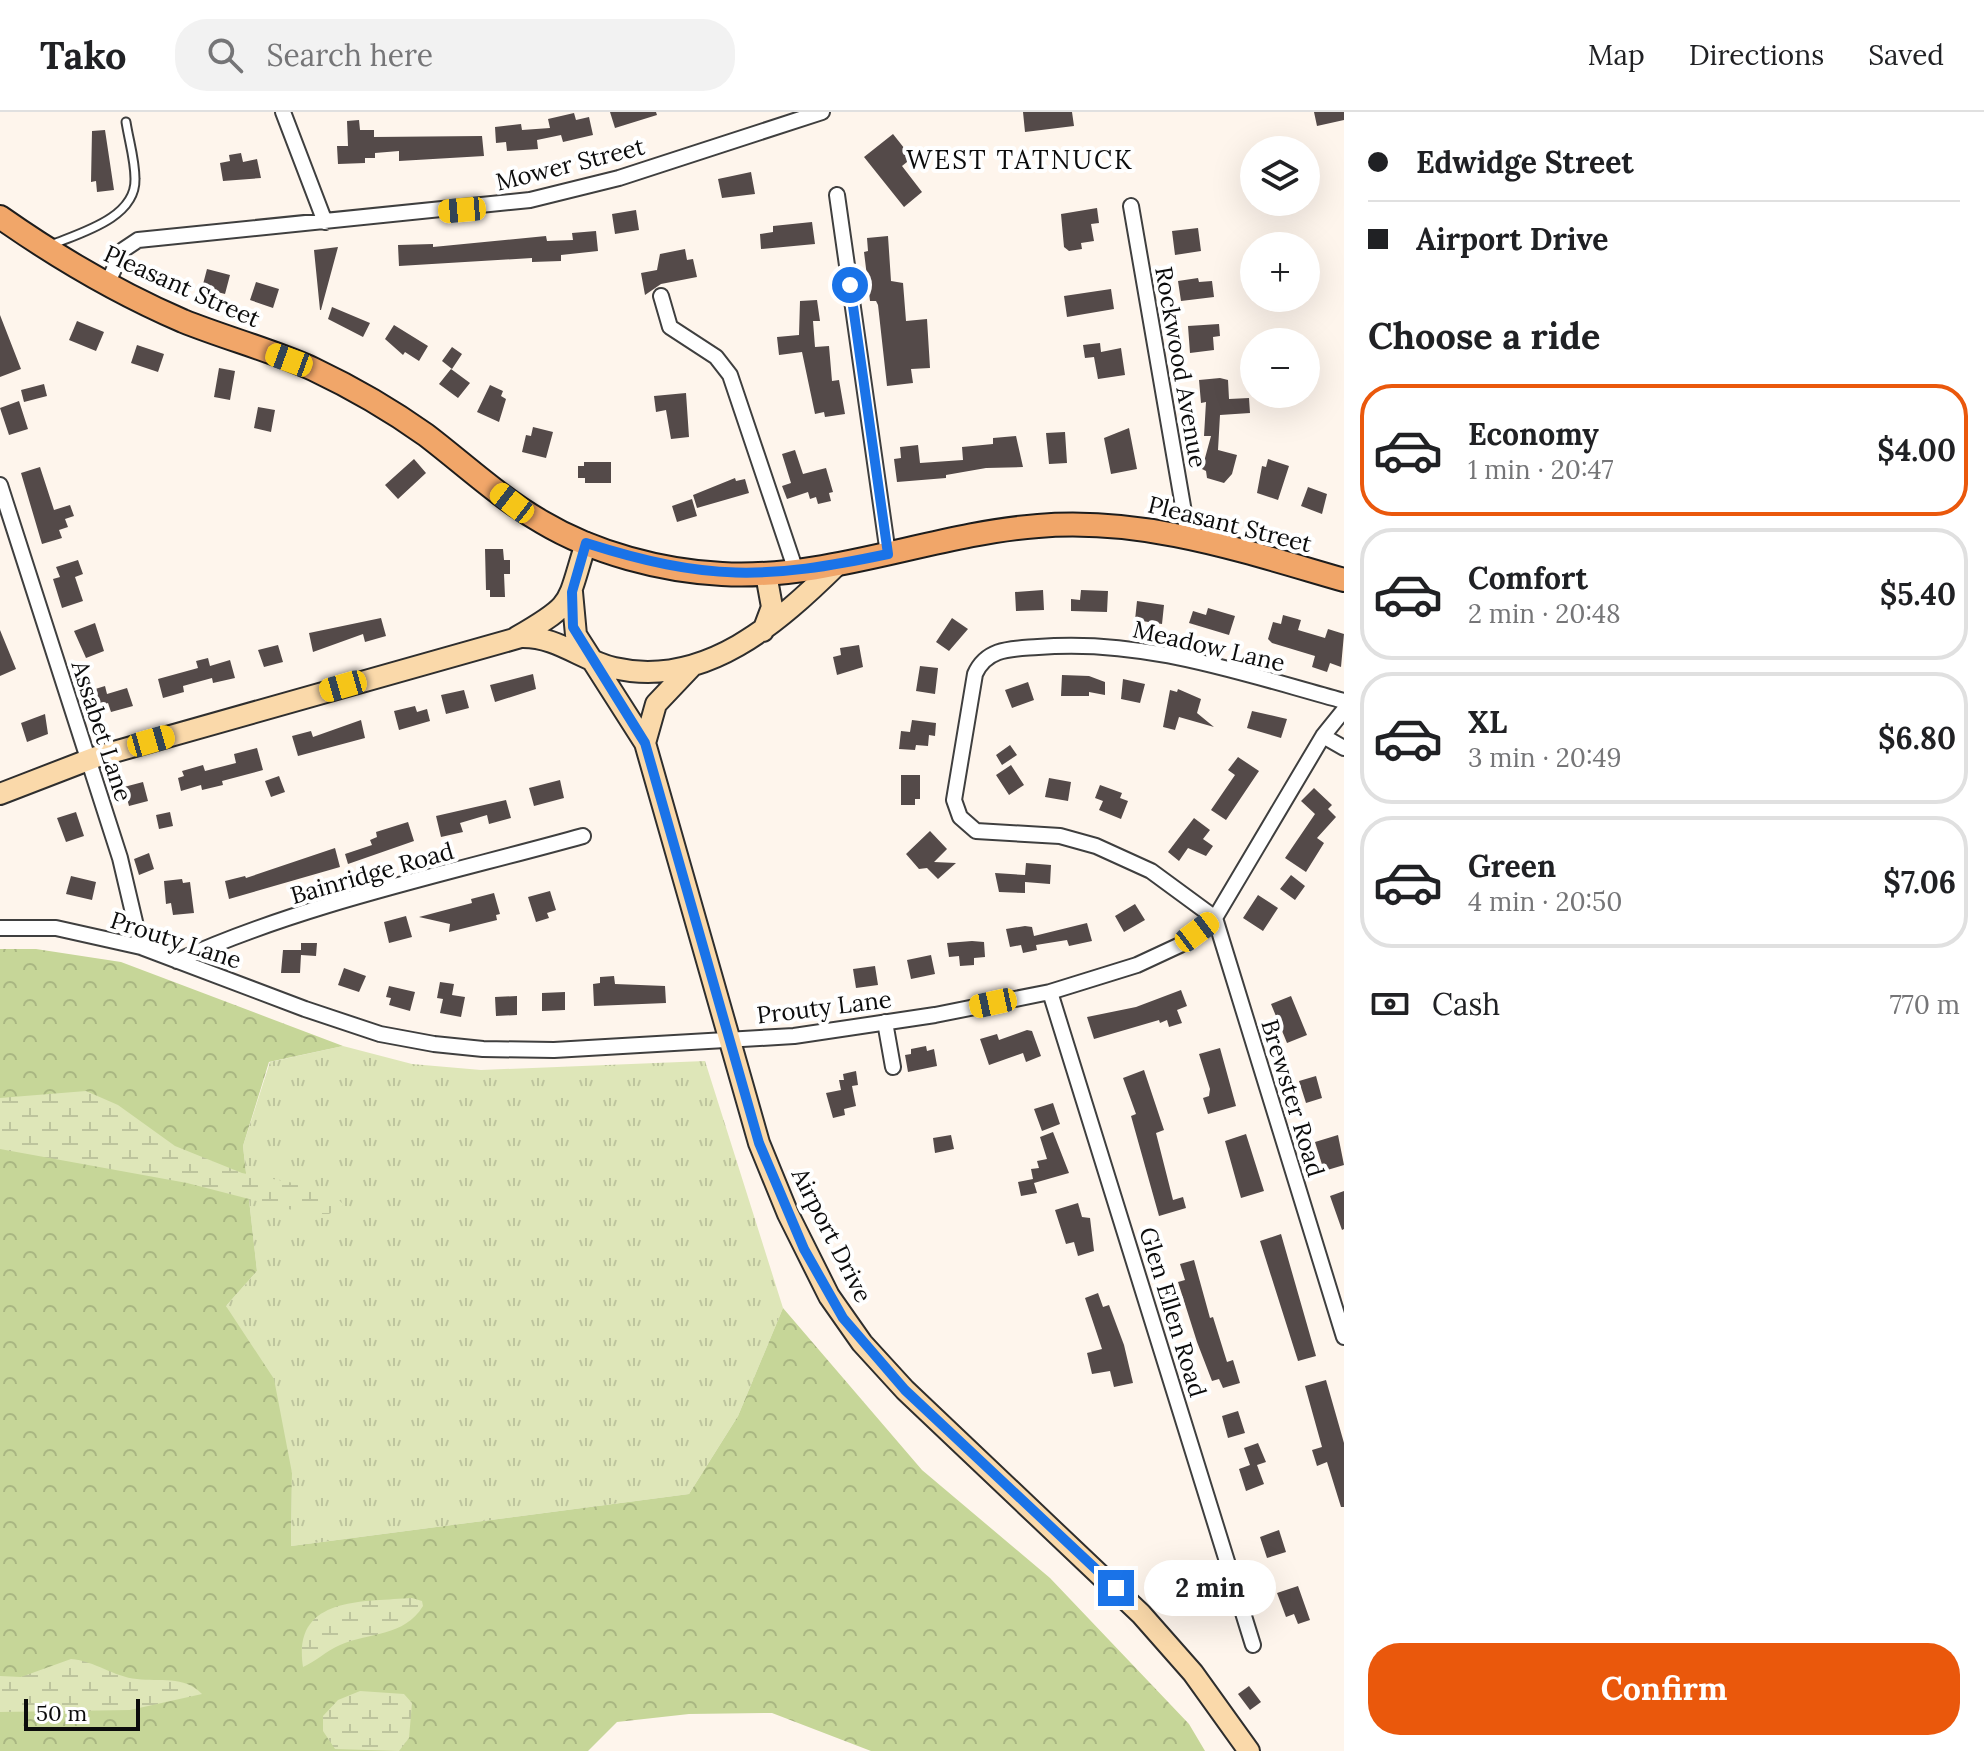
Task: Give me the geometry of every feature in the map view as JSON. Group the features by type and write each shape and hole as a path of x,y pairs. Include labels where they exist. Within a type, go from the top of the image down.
{"main road":[{"name":"Pleasant Street","path":"0,217 107,284 182,320 311,368 368,398 423,433 527,513 586,543 674,568 720,574 796,571 1036,526 1106,524 1188,535 1344,580"},
{"path":"0,794 90,760 513,639 557,614 572,592 586,543"},
{"path":"513,639 548,640 614,668 646,670 692,666 760,634 838,564"},
{"path":"760,634 772,607 766,574"},
{"name":"Airport Drive","path":"572,592 573,627 645,743 759,1143 788,1214 843,1318 905,1390 1141,1614 1193,1673 1249,1751"},
{"path":"645,743 656,704 692,666"}],"street":[{"path":"283,112 325,222"},
{"name":"Mower Street","path":"107,284 123,250 138,240 485,207 553,196 822,112"},
{"path":"837,195 888,554"},
{"name":"Rockwood Avenue","path":"1131,206 1188,535"},
{"path":"661,296 670,327 716,357 730,375 796,571"},
{"name":"Assabet Lane","path":"0,485 120,858 141,947"},
{"name":"Meadow Lane","path":"1215,918 1151,871 1096,846 1060,836 989,834 966,825 957,813 955,794 977,669 988,656 1005,650 1079,645 1128,648 1183,658 1344,701"},
{"name":"Prouty Lane","path":"0,928 56,928 141,947 380,1034 434,1044 483,1049 554,1050 794,1036 885,1022 1050,992 1137,965 1180,945 1215,918 1323,736 1344,710"},
{"path":"1323,736 1344,748"},
{"name":"Bainridge Road","path":"177,961 234,937 318,910 583,836"},
{"name":"Brewster Road","path":"1215,918 1344,1337"},
{"name":"Glen Ellen Road","path":"1050,992 1253,1645"},
{"path":"885,1022 893,1067"}],"lane":[{"path":"45,248 121,211 133,196 136,180 126,122"}],"green space":[{"path":"0,949 36,949 121,962 343,1046 269,1062 243,1146 257,1271 226,1306 274,1379 292,1473 291,1546 689,1494 738,1416 783,1308 922,1470 1050,1578 1189,1724 1205,1751 871,1751 772,1713 689,1714 617,1722 588,1751 0,1751"},
{"path":"343,1046 412,1064 481,1070 705,1061 783,1308 738,1416 689,1494 291,1546 292,1473 226,1306 257,1271 243,1146 270,1062"},
{"path":"86,1091 118,1105 175,1146 242,1173 329,1190 344,1205 329,1214 308,1214 187,1183 0,1149 0,1098"},
{"path":"412,1598 422,1601 423,1606 406,1623 396,1629 340,1645 303,1667 302,1644 308,1627 319,1615 353,1603"},
{"path":"71,1659 129,1678 187,1684 202,1694 130,1710 0,1712 0,1676 21,1677"},
{"path":"360,1691 404,1694 412,1703 409,1738 399,1751 335,1749 323,1731 323,1716 338,1700"}],"building":[{"path":"610,112 656,112 657,115 615,128"},
{"path":"1023,112 1072,112 1074,126 1025,132"},
{"path":"1314,112 1344,112 1344,120 1317,126"},
{"path":"574,113 576,120 589,117 593,135 563,142 561,135 537,140 538,149 507,151 506,142 496,143 495,127 521,124 522,130 550,128 548,119"},
{"path":"359,120 360,130 374,130 374,137 482,136 484,156 399,161 399,151 375,153 375,158 365,158 365,163 338,164 337,146 348,146 347,121"},
{"path":"105,130 114,190 97,192 96,181 91,182 92,131"},
{"path":"893,134 912,158 902,166 922,192 904,207 864,157"},
{"path":"241,153 243,162 257,159 261,178 223,181 220,163 230,161 229,155"},
{"path":"751,172 755,194 722,198 718,179"},
{"path":"1097,208 1099,223 1091,224 1094,241 1081,243 1082,249 1069,251 1064,247 1061,214"},
{"path":"636,210 639,230 615,234 612,214"},
{"path":"812,222 815,244 761,249 760,234 773,232 773,226"},
{"path":"1198,228 1201,251 1175,255 1172,231"},
{"path":"596,231 598,251 561,255 561,261 532,262 532,258 399,266 398,245 433,244 433,247 546,236 547,241 573,240 572,233"},
{"path":"888,236 891,281 903,283 906,321 927,319 930,368 911,369 913,383 887,386 878,305 876,301 870,301 864,252 868,251 867,238"},
{"path":"338,247 321,310 320,310 314,250"},
{"path":"685,249 687,260 693,259 697,277 661,284 645,295 641,273 657,270 660,254"},
{"path":"207,269 230,275 225,294 202,288"},
{"path":"1198,278 1199,282 1212,281 1214,297 1181,301 1178,281"},
{"path":"256,282 279,289 273,308 250,300"},
{"path":"1111,289 1114,309 1067,317 1064,296"},
{"path":"817,300 820,321 813,321 815,347 829,346 832,381 839,380 845,414 825,417 824,412 815,414 802,352 779,355 777,337 799,335 800,301"},
{"path":"332,307 370,323 363,337 328,319"},
{"path":"0,315 21,369 0,377"},
{"path":"77,321 104,332 96,351 69,340"},
{"path":"1219,324 1220,336 1213,337 1214,350 1190,353 1188,326"},
{"path":"394,325 428,346 419,361 405,352 403,355 385,339"},
{"path":"1100,343 1101,352 1121,348 1125,375 1098,379 1094,357 1085,358 1083,345"},
{"path":"137,345 164,354 158,372 131,363"},
{"path":"452,347 462,354 452,369 442,361"},
{"path":"219,368 235,371 230,400 214,397"},
{"path":"451,369 470,383 458,398 439,384"},
{"path":"1199,380 1228,380 1229,399 1240,398 1240,408 1250,408 1250,413 1220,415 1218,450 1237,455 1232,474 1224,483 1207,478 1206,471 1202,469 1211,436 1204,436 1206,402 1201,403"},
{"path":"44,384 47,396 24,402 21,390"},
{"path":"490,385 503,391 501,396 506,399 499,422 477,412"},
{"path":"686,393 689,437 671,439 666,410 656,412 654,396"},
{"path":"19,401 28,429 9,435 0,408"},
{"path":"258,407 275,410 271,432 254,428"},
{"path":"533,427 553,432 546,458 522,452 526,435 531,436"},
{"path":"1129,428 1137,469 1111,474 1104,438"},
{"path":"1065,432 1067,463 1049,464 1046,433"},
{"path":"1016,436 1023,467 986,468 946,475 946,478 897,482 894,459 901,458 900,447 918,445 920,463 963,460 962,447 993,444 993,438"},
{"path":"795,450 803,474 826,468 833,492 829,493 831,501 818,504 816,497 810,499 808,492 787,499 782,486 791,483 782,454"},
{"path":"414,459 426,473 398,499 385,485"},
{"path":"1268,459 1289,466 1278,500 1257,493 1262,466 1266,467"},
{"path":"584,462 611,462 611,483 585,483 585,478 578,478 578,466 584,466"},
{"path":"40,467 54,510 70,505 74,516 65,519 68,527 59,530 62,538 42,544 21,473"},
{"path":"735,478 736,481 745,479 749,493 697,508 693,495"},
{"path":"1308,487 1327,494 1322,514 1301,506"},
{"path":"692,499 697,516 677,522 672,506"},
{"path":"485,549 503,549 504,560 510,560 510,574 504,574 505,597 490,597 490,590 486,590"},
{"path":"78,560 83,574 75,577 83,601 62,608 53,579 60,577 56,567"},
{"path":"1043,590 1044,610 1016,611 1015,592"},
{"path":"1081,590 1108,591 1107,612 1071,611 1071,599 1080,600"},
{"path":"1137,601 1164,605 1162,624 1135,620"},
{"path":"1208,608 1235,616 1229,635 1189,623 1193,611 1206,615"},
{"path":"1283,615 1301,620 1298,630 1325,638 1328,629 1344,634 1341,667 1330,663 1327,672 1312,667 1315,656 1272,643 1268,639 1273,622 1281,624"},
{"path":"381,618 386,636 365,642 363,634 313,652 309,633"},
{"path":"952,618 968,629 949,651 936,642"},
{"path":"95,623 104,651 86,658 74,631"},
{"path":"0,630 16,669 0,676"},
{"path":"278,645 283,662 264,667 258,650"},
{"path":"859,645 863,667 837,675 833,657 841,655 840,648"},
{"path":"208,658 210,666 230,660 235,678 213,683 212,678 183,686 184,692 163,698 158,679 198,668 196,661"},
{"path":"920,666 938,668 935,694 916,691"},
{"path":"533,674 536,689 495,702 490,685"},
{"path":"1062,675 1089,676 1105,682 1105,695 1089,692 1089,696 1061,696"},
{"path":"1123,679 1145,684 1140,703 1121,699"},
{"path":"1028,682 1034,700 1012,708 1005,690"},
{"path":"105,686 107,694 127,688 133,706 111,712 108,703 98,707 92,690"},
{"path":"1178,689 1201,699 1197,713 1214,727 1179,717 1175,730 1163,727 1170,690 1177,692"},
{"path":"464,690 469,708 446,714 441,695"},
{"path":"415,706 417,712 427,709 430,721 399,730 394,711"},
{"path":"1252,711 1287,719 1281,738 1247,728"},
{"path":"45,714 48,734 27,742 21,723"},
{"path":"361,720 365,738 298,756 292,736 311,731 313,737"},
{"path":"912,720 936,723 935,736 929,735 928,746 916,745 915,750 899,749 901,731 910,732"},
{"path":"1010,745 1017,755 1002,765 996,755"},
{"path":"257,748 263,770 222,781 223,785 202,790 201,785 181,791 178,778 184,776 182,771 203,765 205,771 236,763 234,754"},
{"path":"1238,757 1259,771 1226,820 1211,810 1235,775 1228,770"},
{"path":"1011,765 1024,785 1009,795 996,775"},
{"path":"901,775 920,775 920,799 915,799 915,805 901,805"},
{"path":"279,776 285,792 271,797 265,781"},
{"path":"1049,778 1071,782 1068,801 1045,797"},
{"path":"560,780 564,798 534,806 529,788"},
{"path":"143,782 148,801 129,806 124,787"},
{"path":"1100,785 1122,793 1120,798 1128,801 1121,819 1099,810 1103,801 1095,798"},
{"path":"1314,788 1332,805 1328,809 1336,817 1317,838 1324,843 1306,872 1285,858 1315,814 1301,801"},
{"path":"506,800 511,818 489,824 487,815 460,823 463,832 441,837 436,816"},
{"path":"76,812 84,836 66,842 57,818"},
{"path":"170,812 173,826 159,829 156,815"},
{"path":"1194,818 1210,830 1203,839 1213,846 1206,856 1188,848 1179,861 1168,852"},
{"path":"408,822 414,841 348,864 345,854 372,845 370,840 377,837 376,832"},
{"path":"930,831 947,849 934,862 956,863 938,879 927,868 919,869 906,854"},
{"path":"335,848 340,867 229,899 225,881 246,878"},
{"path":"149,853 154,869 139,875 134,859"},
{"path":"1026,863 1051,865 1050,884 1025,882 1025,893 999,892 995,873 1025,875"},
{"path":"1291,875 1305,886 1295,900 1280,889"},
{"path":"71,876 96,882 92,900 66,894"},
{"path":"182,879 183,883 190,882 194,913 173,915 171,903 166,904 164,881"},
{"path":"550,891 556,910 547,913 549,918 536,922 528,897"},
{"path":"494,893 500,914 496,915 497,920 449,932 450,924 419,917 472,903 471,899"},
{"path":"1258,895 1278,908 1263,931 1243,918"},
{"path":"1135,904 1145,920 1124,932 1115,916"},
{"path":"406,916 412,937 389,943 384,922"},
{"path":"1087,923 1092,941 1069,946 1067,940 1036,945 1037,950 1023,953 1021,945 1010,947 1006,929 1032,927 1034,936"},
{"path":"984,942 985,957 974,958 974,965 960,966 959,956 949,957 947,943"},
{"path":"301,943 317,943 316,956 301,955 300,973 281,973 283,950 301,950"},
{"path":"931,955 935,974 911,979 907,960"},
{"path":"875,966 878,985 856,988 853,969"},
{"path":"344,968 366,976 359,992 338,985"},
{"path":"614,976 615,984 665,986 666,1003 594,1006 593,984 600,983 600,977"},
{"path":"440,982 454,984 452,995 465,997 461,1017 440,1013 443,999 437,998"},
{"path":"389,986 415,992 410,1011 389,1005 391,998 386,997"},
{"path":"1181,990 1187,1006 1177,1010 1182,1023 1169,1027 1167,1020 1160,1023 1159,1020 1094,1039 1087,1017 1136,1007"},
{"path":"565,992 565,1010 542,1011 542,993"},
{"path":"517,996 517,1015 496,1016 495,997"},
{"path":"1291,996 1307,1035 1287,1043 1271,1004"},
{"path":"1032,1031 1041,1056 1026,1062 1023,1053 989,1065 980,1039 997,1034 999,1040"},
{"path":"926,1046 927,1051 934,1049 937,1066 908,1072 905,1055 911,1054 911,1049"},
{"path":"1220,1048 1236,1106 1208,1114 1203,1098 1209,1096 1210,1089 1199,1054"},
{"path":"1144,1070 1164,1130 1156,1133 1173,1200 1183,1197 1186,1208 1159,1216 1131,1116 1136,1114 1123,1078"},
{"path":"856,1071 858,1085 852,1086 856,1106 844,1109 845,1115 833,1118 826,1093 841,1090 839,1080 844,1080 843,1074"},
{"path":"1316,1076 1322,1098 1306,1103 1299,1081"},
{"path":"1053,1103 1060,1124 1042,1131 1034,1109"},
{"path":"1053,1132 1069,1173 1034,1183 1037,1193 1021,1196 1018,1182 1033,1179 1031,1169 1039,1168 1037,1161 1047,1159 1040,1137"},
{"path":"1246,1134 1264,1191 1241,1198 1225,1141"},
{"path":"951,1135 954,1149 935,1153 933,1138"},
{"path":"1338,1135 1344,1165 1324,1171 1315,1142"},
{"path":"1344,1191 1344,1229 1342,1230 1330,1196"},
{"path":"1078,1203 1082,1217 1090,1218 1094,1251 1078,1256 1074,1242 1066,1244 1055,1210"},
{"path":"1281,1234 1316,1356 1298,1361 1260,1241"},
{"path":"1194,1260 1210,1318 1213,1317 1227,1362 1233,1360 1240,1383 1223,1388 1219,1379 1212,1381 1197,1342 1178,1282 1185,1280 1180,1264"},
{"path":"1098,1293 1103,1307 1109,1305 1124,1345 1133,1383 1114,1387 1110,1371 1092,1374 1087,1353 1102,1349 1085,1298"},
{"path":"1326,1380 1344,1443 1344,1507 1341,1507 1327,1462 1317,1466 1312,1450 1322,1447 1305,1386"},
{"path":"1238,1411 1245,1433 1228,1438 1222,1416"},
{"path":"1258,1443 1266,1462 1257,1465 1264,1484 1246,1491 1239,1469 1250,1465 1244,1448"},
{"path":"1279,1530 1286,1552 1267,1558 1260,1537"},
{"path":"1298,1586 1310,1620 1298,1624 1294,1614 1286,1617 1277,1593"},
{"path":"1249,1686 1261,1702 1250,1710 1238,1694"}],"district":[{"name":"WEST TATNUCK","path":"1020,159"}],"route":[{"path":"850,285 888,554 796,571 720,574 651,564 586,543 572,592 573,627 580,643 645,743 759,1143 804,1249 829,1296 862,1343 905,1390 1116,1588"}]}
